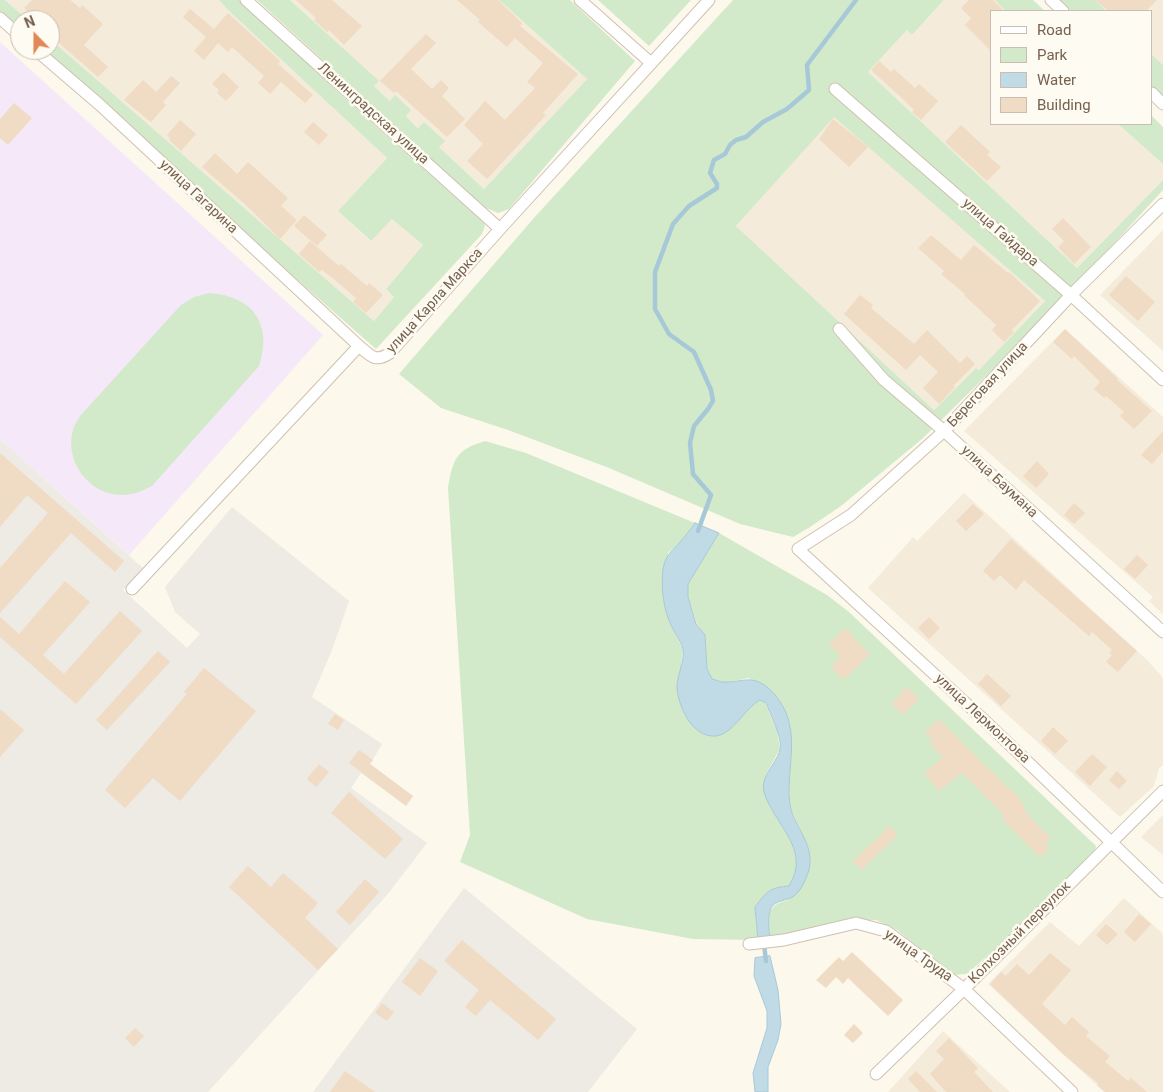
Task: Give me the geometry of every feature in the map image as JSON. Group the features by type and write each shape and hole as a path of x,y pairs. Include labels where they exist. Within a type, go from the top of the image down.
{"street":[{"name":"Ленинградская улица","path":"246,0 500,229"},
{"path":"580,0 651,63"},
{"name":"улица Карла Маркса","path":"358,346 373,358 382,359 390,353 500,229 709,0"},
{"path":"1051,0 1062,10"},
{"path":"0,18 10,27"},
{"name":"улица Гагарина","path":"48,60 100,105 358,346"},
{"name":"улица Гайдара","path":"835,89 1071,296 1163,380"},
{"path":"1153,94 1163,104"},
{"name":"Береговая улица","path":"798,549 851,515 944,431 1071,296 1163,204"},
{"name":"улица Баумана","path":"839,329 884,380 944,431 1163,632"},
{"path":"132,589 358,346"},
{"name":"улица Лермонтова","path":"798,549 983,719 1163,892"},
{"name":"Колхозный переулок","path":"876,1074 1112,843 1163,790"},
{"name":"улица Труда","path":"749,944 784,940 856,923 886,931 964,989 1072,1092"}],"shaded area":[{"path":"5,0 219,0 387,158 338,211 370,241 392,219 423,245 386,289 394,297 374,321 60,48 60,10 16,10"},
{"path":"290,0 499,0 587,79 484,189 439,147 444,141 424,122 419,128 406,116 411,110 390,101 374,86 378,81"},
{"path":"944,0 995,0 1004,10 990,10 990,125 1119,125 1163,164 1163,180 1077,268 868,72 907,30 912,35"},
{"path":"1095,0 1163,0 1163,65 1153,56 1153,10 1105,10"},
{"path":"0,42 10,51 10,60 20,60 323,335 129,555 0,439"},
{"path":"834,116 1045,301 979,370 976,368 934,410 736,226"},
{"path":"1163,230 1163,351 1100,295"},
{"path":"1065,329 1163,417 1163,614 1149,601 1153,597 964,431"},
{"path":"0,439 144,569 123,590 187,648 200,634 175,612 165,587 232,507 349,601 332,650 312,697 382,744 370,764 413,796 406,806 361,773 351,788 427,843 387,895 208,1092 0,1092"},
{"path":"964,493 1147,660 1163,678 1163,765 1159,768 1154,786 1120,817 868,588 913,537 917,541"},
{"path":"1163,815 1163,855 1141,837"},
{"path":"464,888 637,1029 588,1092 313,1092"},
{"path":"1124,898 1163,934 1163,1092 1104,1092 988,984 1050,922 1079,946"},
{"path":"943,1031 1010,1092 888,1092"}],"green space":[{"path":"0,0 5,0 16,10 10,10 10,27 0,18"},
{"path":"219,0 240,0 338,92 484,223 485,226 482,234 376,349 47,60 60,60 60,48 374,321 394,297 386,289 423,245 392,219 371,241 338,211 387,158"},
{"path":"257,0 290,0 379,81 374,86 390,101 395,95 411,110 406,116 418,128 424,122 445,141 439,147 484,189 587,79 499,0 570,0 635,61 509,209 498,213 484,207"},
{"path":"598,0 691,0 649,46"},
{"path":"733,0 944,0 912,35 907,30 868,72 1077,268 1163,180 1163,190 1053,310 922,439 841,506 793,537 740,524 609,468 508,430 441,408 399,374 533,219","holes":["834,117 1045,301 979,370 976,368 934,410 736,226"]},
{"path":"995,0 1033,0 1044,10 1004,10"},
{"path":"1056,0 1095,0 1105,10 1067,10"},
{"path":"1153,56 1163,65 1163,97 1153,88"},
{"path":"1153,117 1163,127 1163,164 1119,125 1153,125"},
{"path":"209,293 224,295 237,300 248,306 256,315 261,325 263,337 263,351 259,366 152,486 126,495 110,493 99,489 82,474 72,453 71,442 76,423 80,416 181,305 194,297"},
{"path":"485,441 526,453 695,523 681,542 668,553 670,623 683,649 681,667 716,736 723,733 760,700 765,703 777,731 780,749 766,774 770,807 792,841 797,862 794,877 789,886 769,891 755,907 758,940 693,939 587,919 460,862 470,835 448,488 457,457 467,448"},
{"path":"719,533 827,595 849,612 1096,846 1094,855 967,974 953,975 897,930 876,920 838,921 770,939 769,919 771,909 780,902 788,900 809,850 790,807 790,723 749,678 723,683 712,679 707,669 705,636 697,624 688,597 688,584"}],"water":[{"path":"695,523 719,533 688,584 688,597 696,624 705,635 707,669 712,679 723,682 751,680 767,687 781,703 788,717 791,732 790,805 807,844 810,861 808,873 799,891 791,898 775,903 771,908 769,920 770,939 758,940 755,907 769,891 789,886 795,873 796,860 794,849 769,804 763,786 766,775 780,750 780,739 776,726 766,703 760,700 728,731 716,736 707,735 693,726 683,711 678,695 677,682 683,658 683,649 671,625 664,605 663,569 668,556"},
{"path":"770,956 778,990 781,1024 778,1040 768,1067 768,1092 755,1092 753,1073 767,1028 767,1011 754,976 755,958"}],"building":[{"path":"32,0 70,0 80,8 82,5 103,24 84,45 108,67 98,77 60,44 60,10 26,10 24,8"},
{"path":"296,0 332,0 362,26 344,45 329,30 327,32 314,20 316,18"},
{"path":"457,0 498,0 522,23 520,26 578,74 543,113 546,115 487,179 467,161 483,144 464,125 485,101 505,120 535,88 527,82 543,63 515,38 507,47 478,22 480,20"},
{"path":"969,0 993,0 1003,10 990,10 990,50 965,25 971,18 961,8"},
{"path":"1095,0 1157,0 1147,10 1107,10"},
{"path":"190,9 214,29 228,13 280,61 278,64 313,95 305,103 281,82 270,94 258,83 264,76 232,47 228,52 218,43 204,60 194,51 206,37 183,17"},
{"path":"426,34 436,43 411,69 432,89 441,80 449,88 442,96 465,119 447,137 396,91 394,93 380,81"},
{"path":"879,61 891,72 894,69 915,88 919,84 938,101 921,120 912,112 914,110 904,100 871,70"},
{"path":"223,72 239,87 226,101 217,93 219,90 212,84"},
{"path":"171,76 180,83 163,102 166,105 151,122 124,100 143,80 156,92"},
{"path":"14,103 32,118 8,145 0,138 0,119"},
{"path":"833,119 868,147 849,167 819,139"},
{"path":"180,120 196,134 181,151 169,140 170,138 167,135"},
{"path":"313,122 328,135 319,145 304,132"},
{"path":"961,125 990,152 987,155 1001,167 987,181 945,142"},
{"path":"215,153 237,174 248,162 288,198 281,206 297,220 280,239 247,206 202,167"},
{"path":"304,215 327,235 317,246 294,226"},
{"path":"1063,218 1091,247 1074,264 1058,247 1064,241 1052,229"},
{"path":"931,235 961,260 974,245 1009,272 1040,301 1012,330 1014,332 1004,342 992,330 996,325 965,294 941,274 944,271 918,248"},
{"path":"310,241 339,266 341,264 367,286 369,283 383,295 366,313 353,302 356,298 322,270 319,272 299,254"},
{"path":"1126,276 1155,302 1138,321 1109,295"},
{"path":"860,295 873,305 871,308 914,344 927,330 960,363 967,356 975,364 953,386 955,387 939,404 923,388 938,372 920,355 906,370 844,314"},
{"path":"1065,329 1152,411 1134,429 1120,416 1124,412 1106,396 1104,398 1094,389 1100,382 1074,356 1072,359 1053,342"},
{"path":"1163,431 1163,451 1152,464 1141,455"},
{"path":"0,453 124,561 115,572 71,533 0,613 0,568 48,513 27,495 0,527"},
{"path":"1037,461 1049,474 1036,488 1023,476"},
{"path":"1074,503 1085,513 1074,524 1064,515"},
{"path":"973,504 984,514 966,531 956,521"},
{"path":"1011,539 1137,651 1118,672 1106,662 1112,655 1109,653 1112,650 1092,632 1089,636 1024,580 1016,590 1000,575 994,581 983,571"},
{"path":"1137,555 1148,565 1135,579 1124,569"},
{"path":"65,581 90,602 43,655 64,674 120,611 142,631 76,704 0,637 0,617 19,634"},
{"path":"929,617 940,628 929,639 918,628"},
{"path":"845,628 870,654 844,680 831,667 841,656 829,644"},
{"path":"158,651 170,662 107,730 96,720"},
{"path":"204,668 256,711 180,801 153,778 125,808 105,790 187,694 184,692"},
{"path":"987,674 1011,696 1001,706 978,684"},
{"path":"907,687 919,699 903,715 891,704"},
{"path":"0,709 24,730 0,757"},
{"path":"335,714 344,720 338,730 328,724"},
{"path":"939,719 989,770 1020,798 1018,799 1026,807 1024,809 1051,838 1045,844 1049,848 1040,857 1002,819 1005,816 962,773 939,791 924,773 943,758 930,744 933,741 925,733"},
{"path":"1053,727 1068,741 1055,754 1041,741"},
{"path":"359,750 373,760 370,764 413,796 406,806 349,763"},
{"path":"1092,754 1107,767 1090,786 1075,772"},
{"path":"319,764 329,772 316,787 307,779"},
{"path":"1117,771 1127,781 1119,789 1109,780"},
{"path":"349,792 403,839 385,859 331,813"},
{"path":"890,826 898,835 861,870 853,861"},
{"path":"248,866 271,887 283,873 318,903 305,918 338,949 318,970 229,887"},
{"path":"365,879 379,892 350,925 336,912"},
{"path":"1139,914 1151,924 1135,942 1124,932"},
{"path":"1106,924 1118,934 1107,945 1096,935"},
{"path":"462,940 556,1019 538,1040 490,1000 476,1016 465,1007 479,990 444,961"},
{"path":"852,952 903,1000 888,1016 848,978 843,984 836,977 826,988 816,980 839,957 843,961"},
{"path":"1050,953 1071,970 1042,1004 1065,1025 1072,1017 1089,1032 1086,1036 1110,1056 1105,1062 1128,1081 1131,1078 1147,1092 1105,1092 1097,1085 1099,1084 1065,1056 990,984 1001,972 1006,976 1017,964 1029,975"},
{"path":"420,958 438,971 420,996 402,982"},
{"path":"382,1003 394,1012 387,1021 375,1013"},
{"path":"854,1024 863,1033 853,1043 844,1035"},
{"path":"135,1028 144,1036 134,1047 125,1038"},
{"path":"949,1038 978,1068 974,1072 993,1092 946,1092 930,1074 944,1059 936,1051"},
{"path":"345,1071 375,1092 330,1092"},
{"path":"916,1071 937,1092 920,1092 908,1079"}],"waterway":[{"path":"698,531 711,495 693,474 690,443 694,426 713,401 711,390 694,352 669,334 655,309 655,272 673,224 689,206 717,188 717,184 710,173 714,160 725,154 730,145 736,140 746,137 763,122 787,109 809,90 807,65 856,0"},
{"path":"764,944 766,961"}]}
